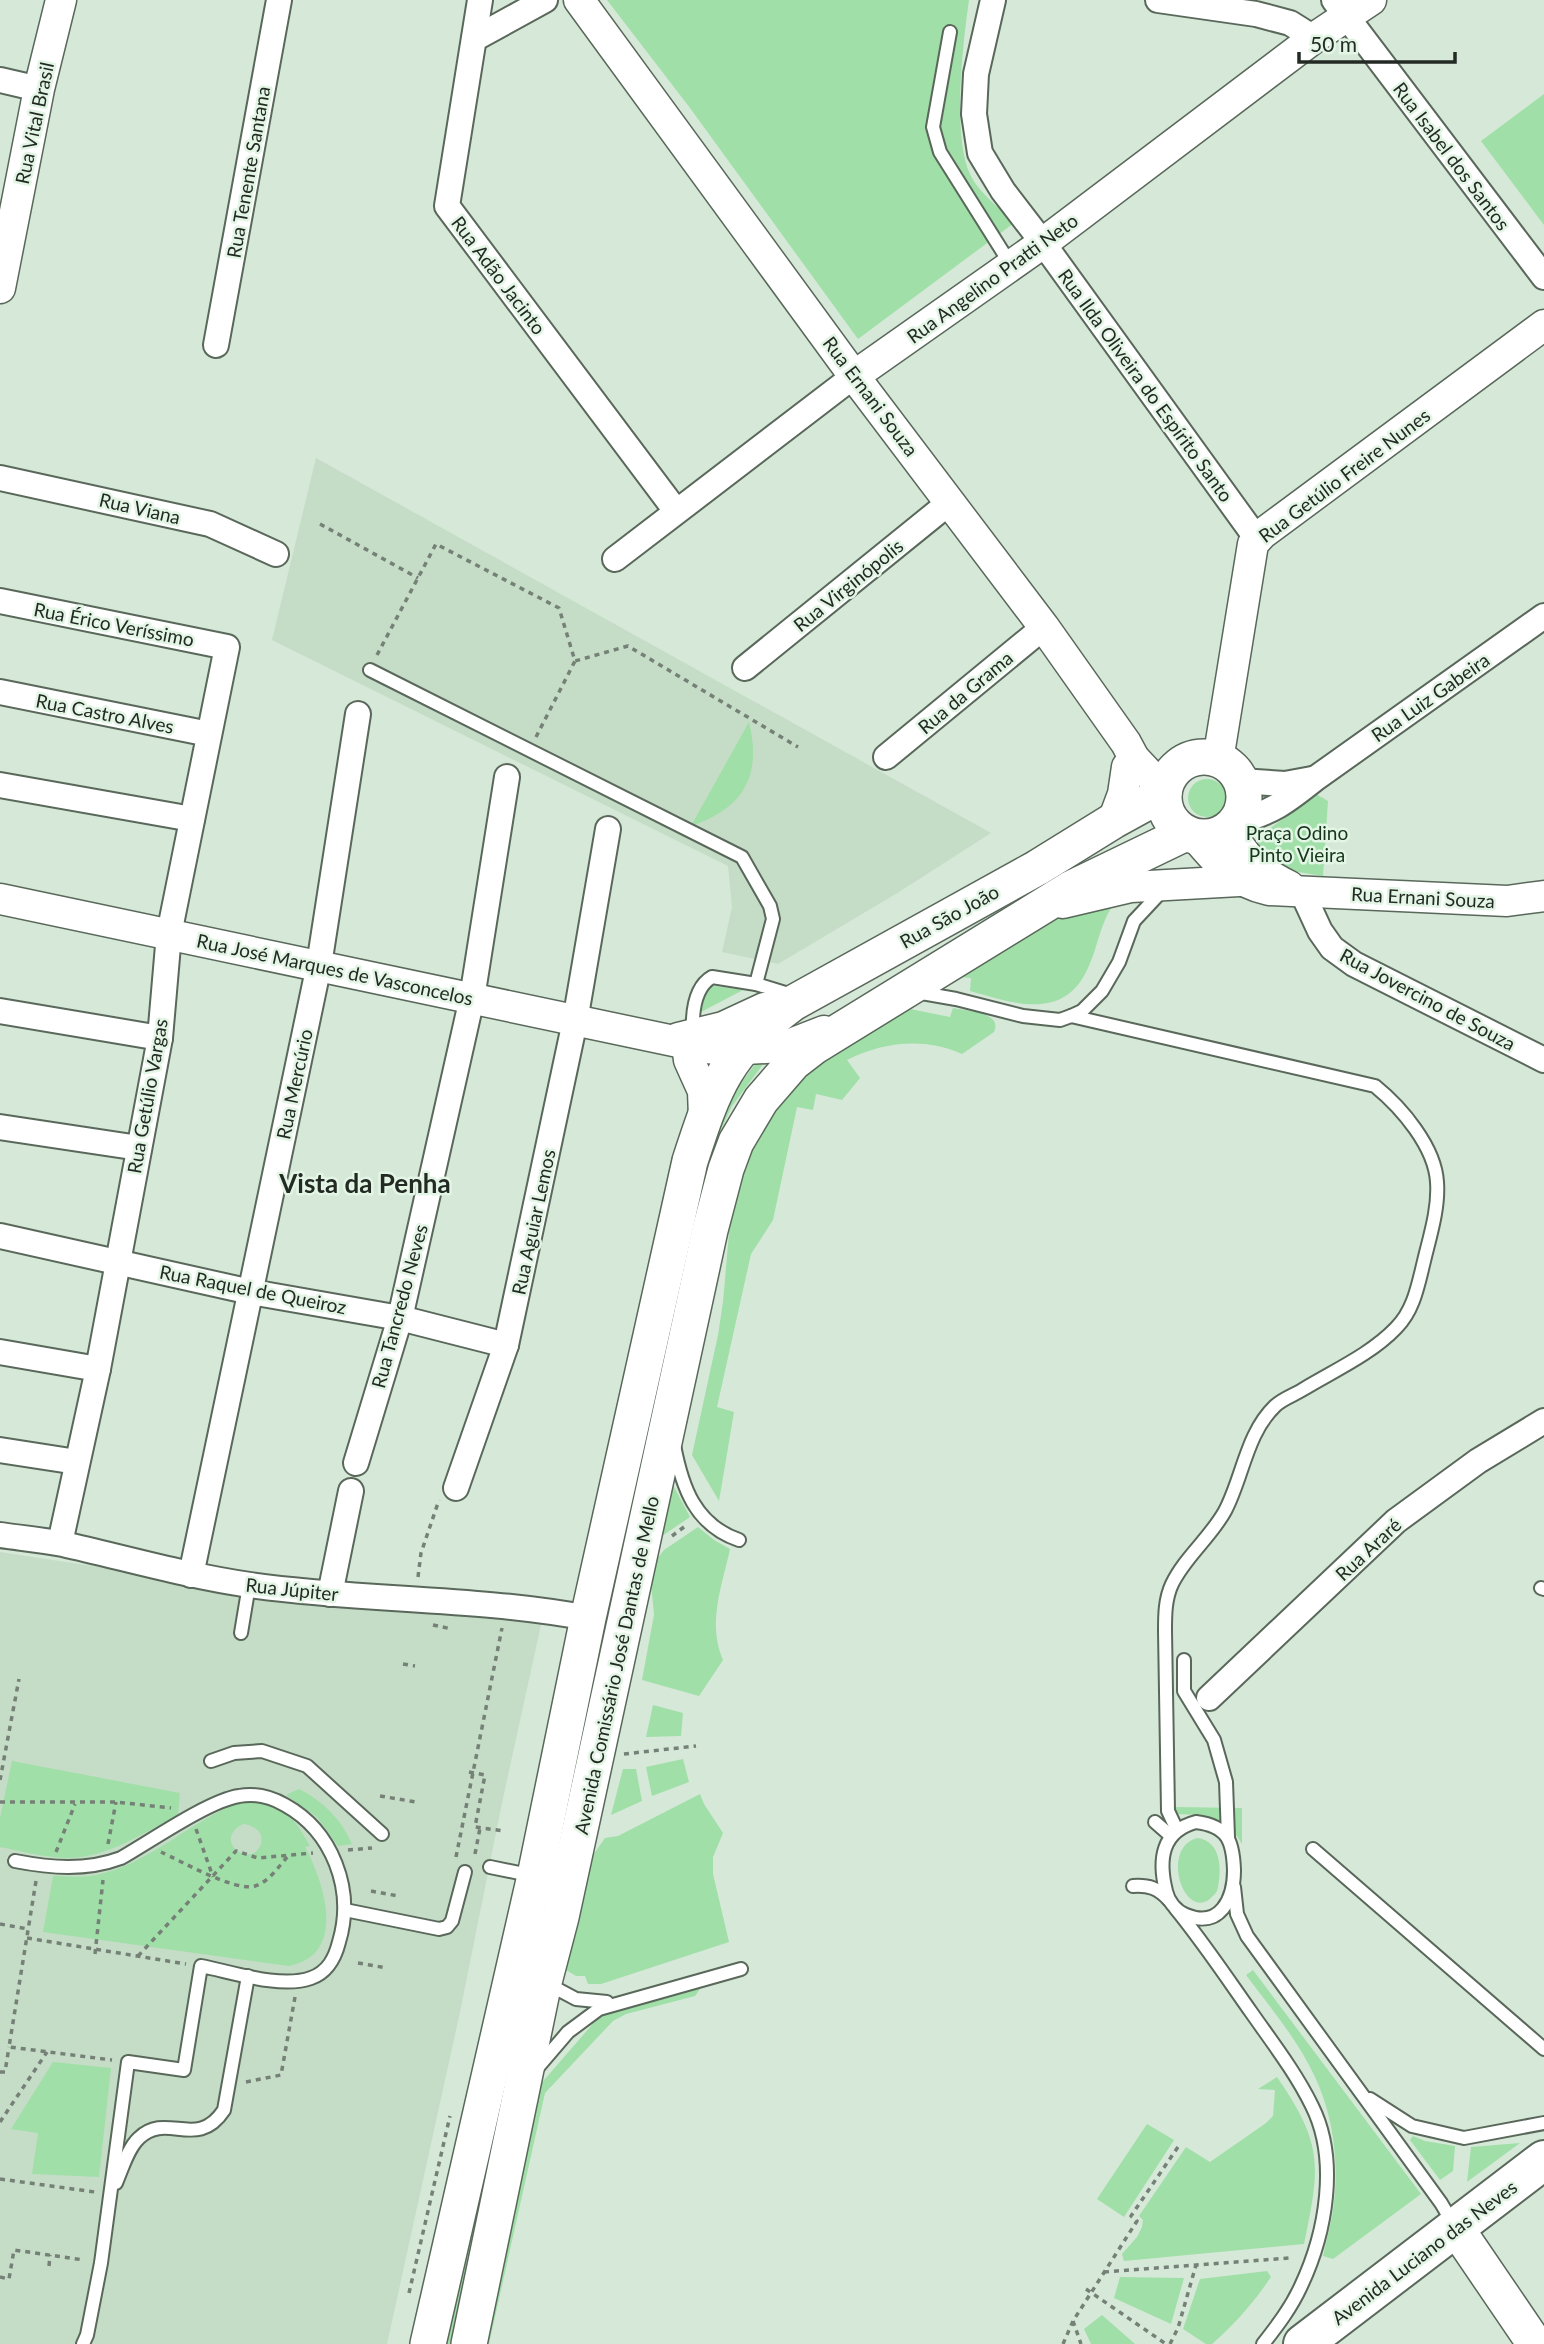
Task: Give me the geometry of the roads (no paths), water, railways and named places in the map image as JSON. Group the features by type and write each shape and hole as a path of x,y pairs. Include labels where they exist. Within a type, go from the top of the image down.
{"main road":[{"path":"1203,757 1229,770 1243,802 1232,825 1216,835 1190,834 1169,817 1164,792 1172,773 1179,766 1203,757"},
{"name":"Rua São João","path":"741,1048 759,1030 797,1001 1037,868 1164,792"},
{"name":"Rua São João","path":"842,1027 1072,888 1190,834"},
{"name":"Avenida Comissário José Dantas de Mello","path":"469,2344 544,1982 614,1680 710,1230 736,1142 749,1118 793,1063 842,1027"},
{"name":"Avenida Comissário José Dantas de Mello","path":"428,2344 536,1868 588,1618 690,1161 704,1117 725,1069 741,1048"},
{"name":"Avenida Luciano das Neves","path":"1303,2344 1544,2161"},
{"path":"1456,2228 1535,2344"}],"street":[{"name":"Rua Vital Brasil","path":"0,288 5,239 61,0"},
{"name":"Rua Tenente Santana","path":"216,345 279,0"},
{"name":"Rua Adão Jacinto","path":"480,0 447,206 676,511"},
{"path":"474,39 545,0"},
{"name":"Rua Ernani Souza","path":"579,0 855,376 1044,627 1135,758 1164,792"},
{"name":"Rua Ilda Oliveira do Espírito Santo","path":"993,0 976,74 974,114 980,153 1003,191 1257,539"},
{"path":"1158,0 1256,14 1290,23 1314,38"},
{"name":"Rua Angelino Pratti Neto","path":"615,559 855,376 1043,243 1314,38 1351,6"},
{"name":"Rua Isabel dos Santos","path":"1351,6 1544,277"},
{"path":"0,80 39,89"},
{"name":"Rua Getúlio Freire Nunes","path":"1229,770 1249,556 1257,539 1544,325"},
{"name":"Rua Viana","path":"0,478 210,524 276,554"},
{"name":"Rua Virginópolis","path":"745,668 950,502"},
{"name":"Rua Érico Veríssimo","path":"0,601 227,647"},
{"name":"Rua Luiz Gabeira","path":"1232,825 1280,807 1316,778 1544,616"},
{"name":"Rua da Grama","path":"886,757 1044,627"},
{"name":"Rua Getúlio Vargas","path":"60,1543 98,1369 160,1038 169,934 227,647"},
{"name":"Rua Castro Alves","path":"0,692 209,734"},
{"name":"Rua Mercúrio","path":"191,1575 319,965 358,714"},
{"path":"1113,821 1123,794 1128,767 1135,758"},
{"name":"Rua Luiz Gabeira","path":"1229,770 1285,784 1316,778"},
{"name":"Rua Tancredo Neves","path":"356,1463 400,1318 472,998 507,777"},
{"path":"0,785 192,819"},
{"name":"Rua Ernani Souza","path":"1232,825 1241,850 1253,864 1268,875 1302,892"},
{"name":"Rua Aguiar Lemos","path":"456,1488 506,1345 575,1021 608,829"},
{"path":"1190,834 1239,881"},
{"path":"1039,909 1131,887 1239,881"},
{"name":"Rua Ernani Souza","path":"1239,881 1269,890 1302,892 1507,901 1544,896"},
{"name":"Rua Jovercino de Souza","path":"1302,892 1320,931 1332,948 1354,964 1544,1060"},
{"name":"Rua José Marques de Vasconcelos","path":"0,899 575,1021 684,1040 718,1050 783,1046 842,1027"},
{"name":"Rua José Marques de Vasconcelos","path":"684,1040 764,1009 797,1001"},
{"path":"0,1011 160,1038"},
{"path":"684,1040 688,1059 703,1091 704,1117"},
{"path":"0,1127 139,1148"},
{"name":"Rua Raquel de Queiroz","path":"0,1236 251,1292 400,1318 506,1345"},
{"path":"0,1352 98,1369"},
{"name":"Rua Araré","path":"1209,1698 1396,1521 1478,1461 1544,1421"},
{"path":"0,1450 77,1462"},
{"path":"330,1594 351,1491"},
{"name":"Rua Júpiter","path":"0,1535 60,1543 191,1575 249,1585 330,1594 416,1598 555,1611 588,1618"},
{"path":"536,1868 542,1878 542,1901 530,1958 531,1970 544,1982"}],"lane":[{"path":"950,32 933,127 940,152 1012,265"},
{"path":"370,670 742,857 770,906 773,919 756,984"},
{"path":"905,991 956,999 1023,1016 1060,1020 1071,1016 1092,1002 1102,991 1119,962 1136,917 1168,884"},
{"path":"684,1040 695,1002 708,978 756,984 797,1001"},
{"path":"1071,1016 1375,1086 1397,1104 1415,1129 1432,1158 1437,1180 1437,1200 1413,1303 1397,1327 1376,1346 1275,1406 1252,1439 1227,1508 1172,1585 1166,1605 1165,1631 1168,1811 1174,1833"},
{"path":"677,1381 674,1445 683,1483 705,1521 728,1537 739,1540"},
{"path":"241,1633 249,1585"},
{"path":"1184,1660 1184,1691 1214,1740 1226,1782 1228,1838"},
{"path":"211,1761 234,1753 262,1751 307,1766 381,1840"},
{"path":"15,1861 44,1866 105,1864 215,1804 237,1796 255,1795 274,1799 298,1812 315,1828 331,1852 338,1870 345,1910 335,1957 324,1971 312,1978 284,1982 201,1966 184,2070 128,2062 101,2263 83,2344"},
{"path":"1155,1822 1174,1833"},
{"path":"1234,1887 1226,1906 1217,1913 1196,1918 1173,1905 1166,1891 1163,1853 1174,1833 1196,1822 1209,1824 1228,1838 1233,1848 1237,1914 1247,1936 1441,2203 1456,2228"},
{"path":"1313,1849 1544,2049"},
{"path":"345,1910 430,1929 447,1927 456,1912 460,1867"},
{"path":"490,1867 536,1868"},
{"path":"1133,1886 1148,1885 1157,1889 1173,1905 1282,2056 1313,2107 1322,2132 1327,2179 1320,2228 1301,2286 1286,2315 1263,2344"},
{"path":"519,2101 543,2060 587,2015 618,2002 741,1969"},
{"path":"111,2195 138,2138 149,2130 163,2128 194,2131 207,2128 223,2110 248,1976"},
{"path":"544,1982 576,1999 599,2003 618,2002"},
{"path":"1360,2092 1412,2126 1455,2137 1464,2138 1544,2123"}],"district":[{"name":"Vista da Penha","path":"365,1183"}],"park label":[{"name":"Praça Odino Pinto Vieira","path":"1297,843"}]}
